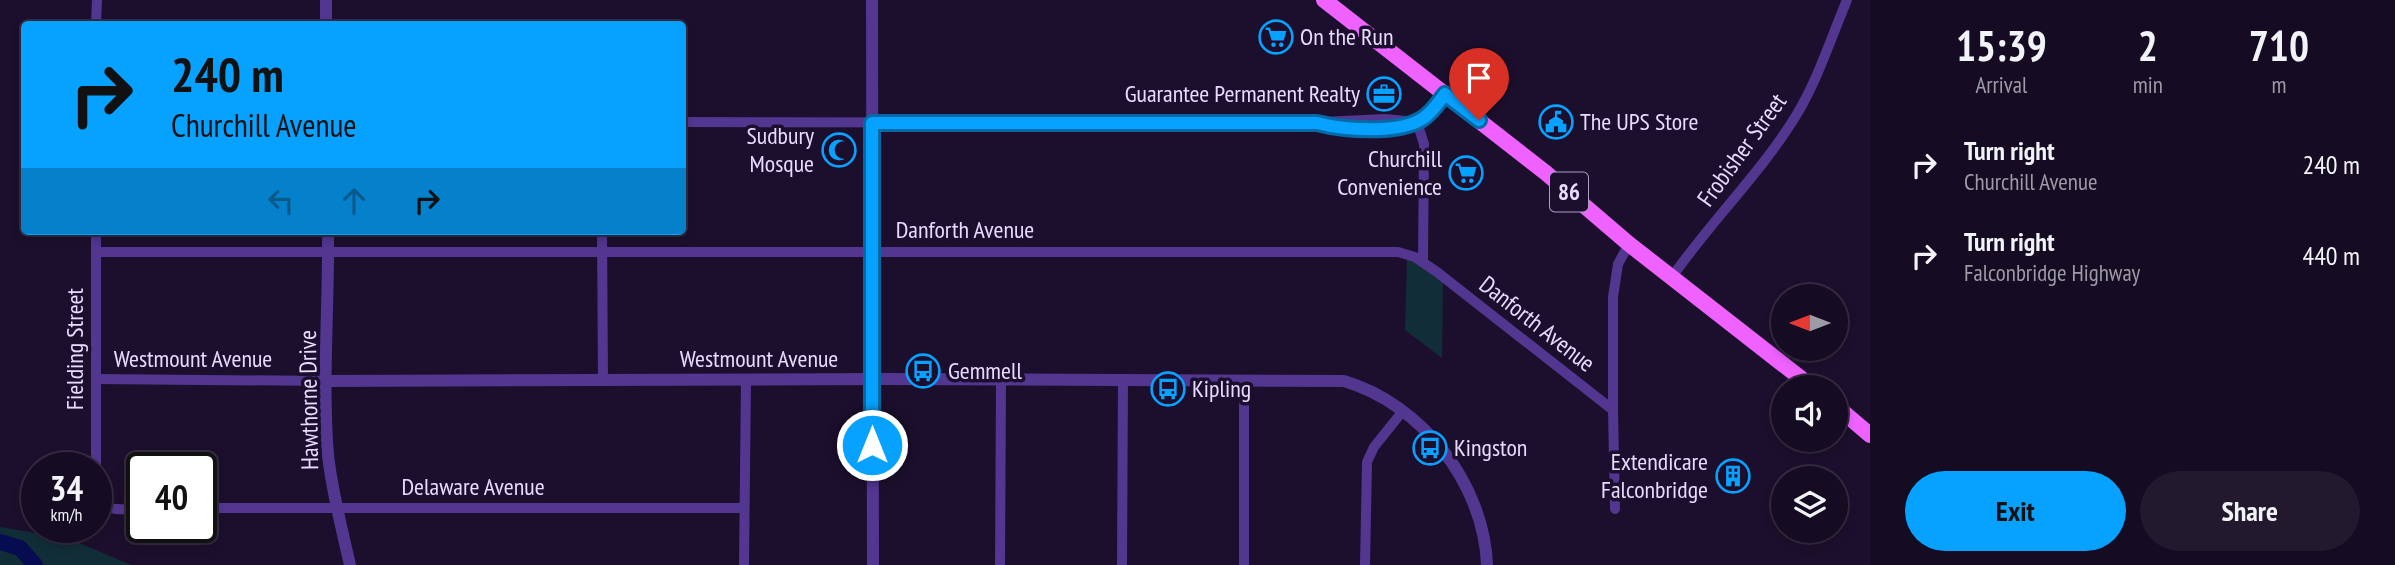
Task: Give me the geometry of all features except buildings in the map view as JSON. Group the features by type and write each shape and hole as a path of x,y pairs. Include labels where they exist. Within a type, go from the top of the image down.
{"main road":[{"name":"86","path":"1324,0 1546,173 1629,244 1797,375"},
{"path":"1848,416 1866,430"}],"street":[{"path":"96,21 97,0"},
{"path":"326,0 326,21"},
{"path":"872,0 873,565"},
{"name":"Frobisher Street","path":"1672,277 1796,116 1847,0"},
{"path":"686,122 1317,123 1342,128 1389,128 1404,127 1416,122 1430,113 1445,94"},
{"path":"1416,122 1424,144 1423,262"},
{"name":"Fielding Street","path":"96,235 96,452"},
{"name":"Hawthorne Drive","path":"328,235 328,455 350,565"},
{"path":"602,235 603,380"},
{"path":"1615,509 1615,278 1629,244"},
{"name":"Danforth Avenue","path":"96,252 1389,251 1423,262 1613,410"},
{"name":"Westmount Avenue","path":"96,380 1344,382 1373,392 1402,412 1441,447 1469,494 1483,536 1487,565"},
{"path":"744,565 746,380"},
{"path":"1122,565 1123,380"},
{"path":"1244,380 1244,565"},
{"path":"1000,565 1001,381"},
{"path":"1365,565 1367,462 1374,447 1402,412"},
{"name":"Delaware Avenue","path":"217,508 744,508"}],"shaded area":[{"path":"1407,256 1443,278 1442,358 1405,330"},
{"path":"0,527 21,531 21,543 79,543 131,565 0,565"}],"waterway":[{"path":"0,542 20,548 35,565"}],"place":[{"name":"On the Run","path":"1276,37"},
{"name":"Guarantee Permanent Realty","path":"1384,94"},
{"name":"The UPS Store","path":"1556,122"},
{"name":"Sudbury Mosque","path":"839,150"},
{"name":"Churchill Convenience","path":"1466,173"},
{"name":"Gemmell","path":"923,371"},
{"name":"Kipling","path":"1168,389"},
{"name":"Kingston","path":"1430,448"},
{"name":"Extendicare Falconbridge","path":"1733,476"}],"route":[{"path":"872,445 872,123 1317,123 1342,128 1389,128 1404,127 1424,118 1445,94 1479,120"}]}
